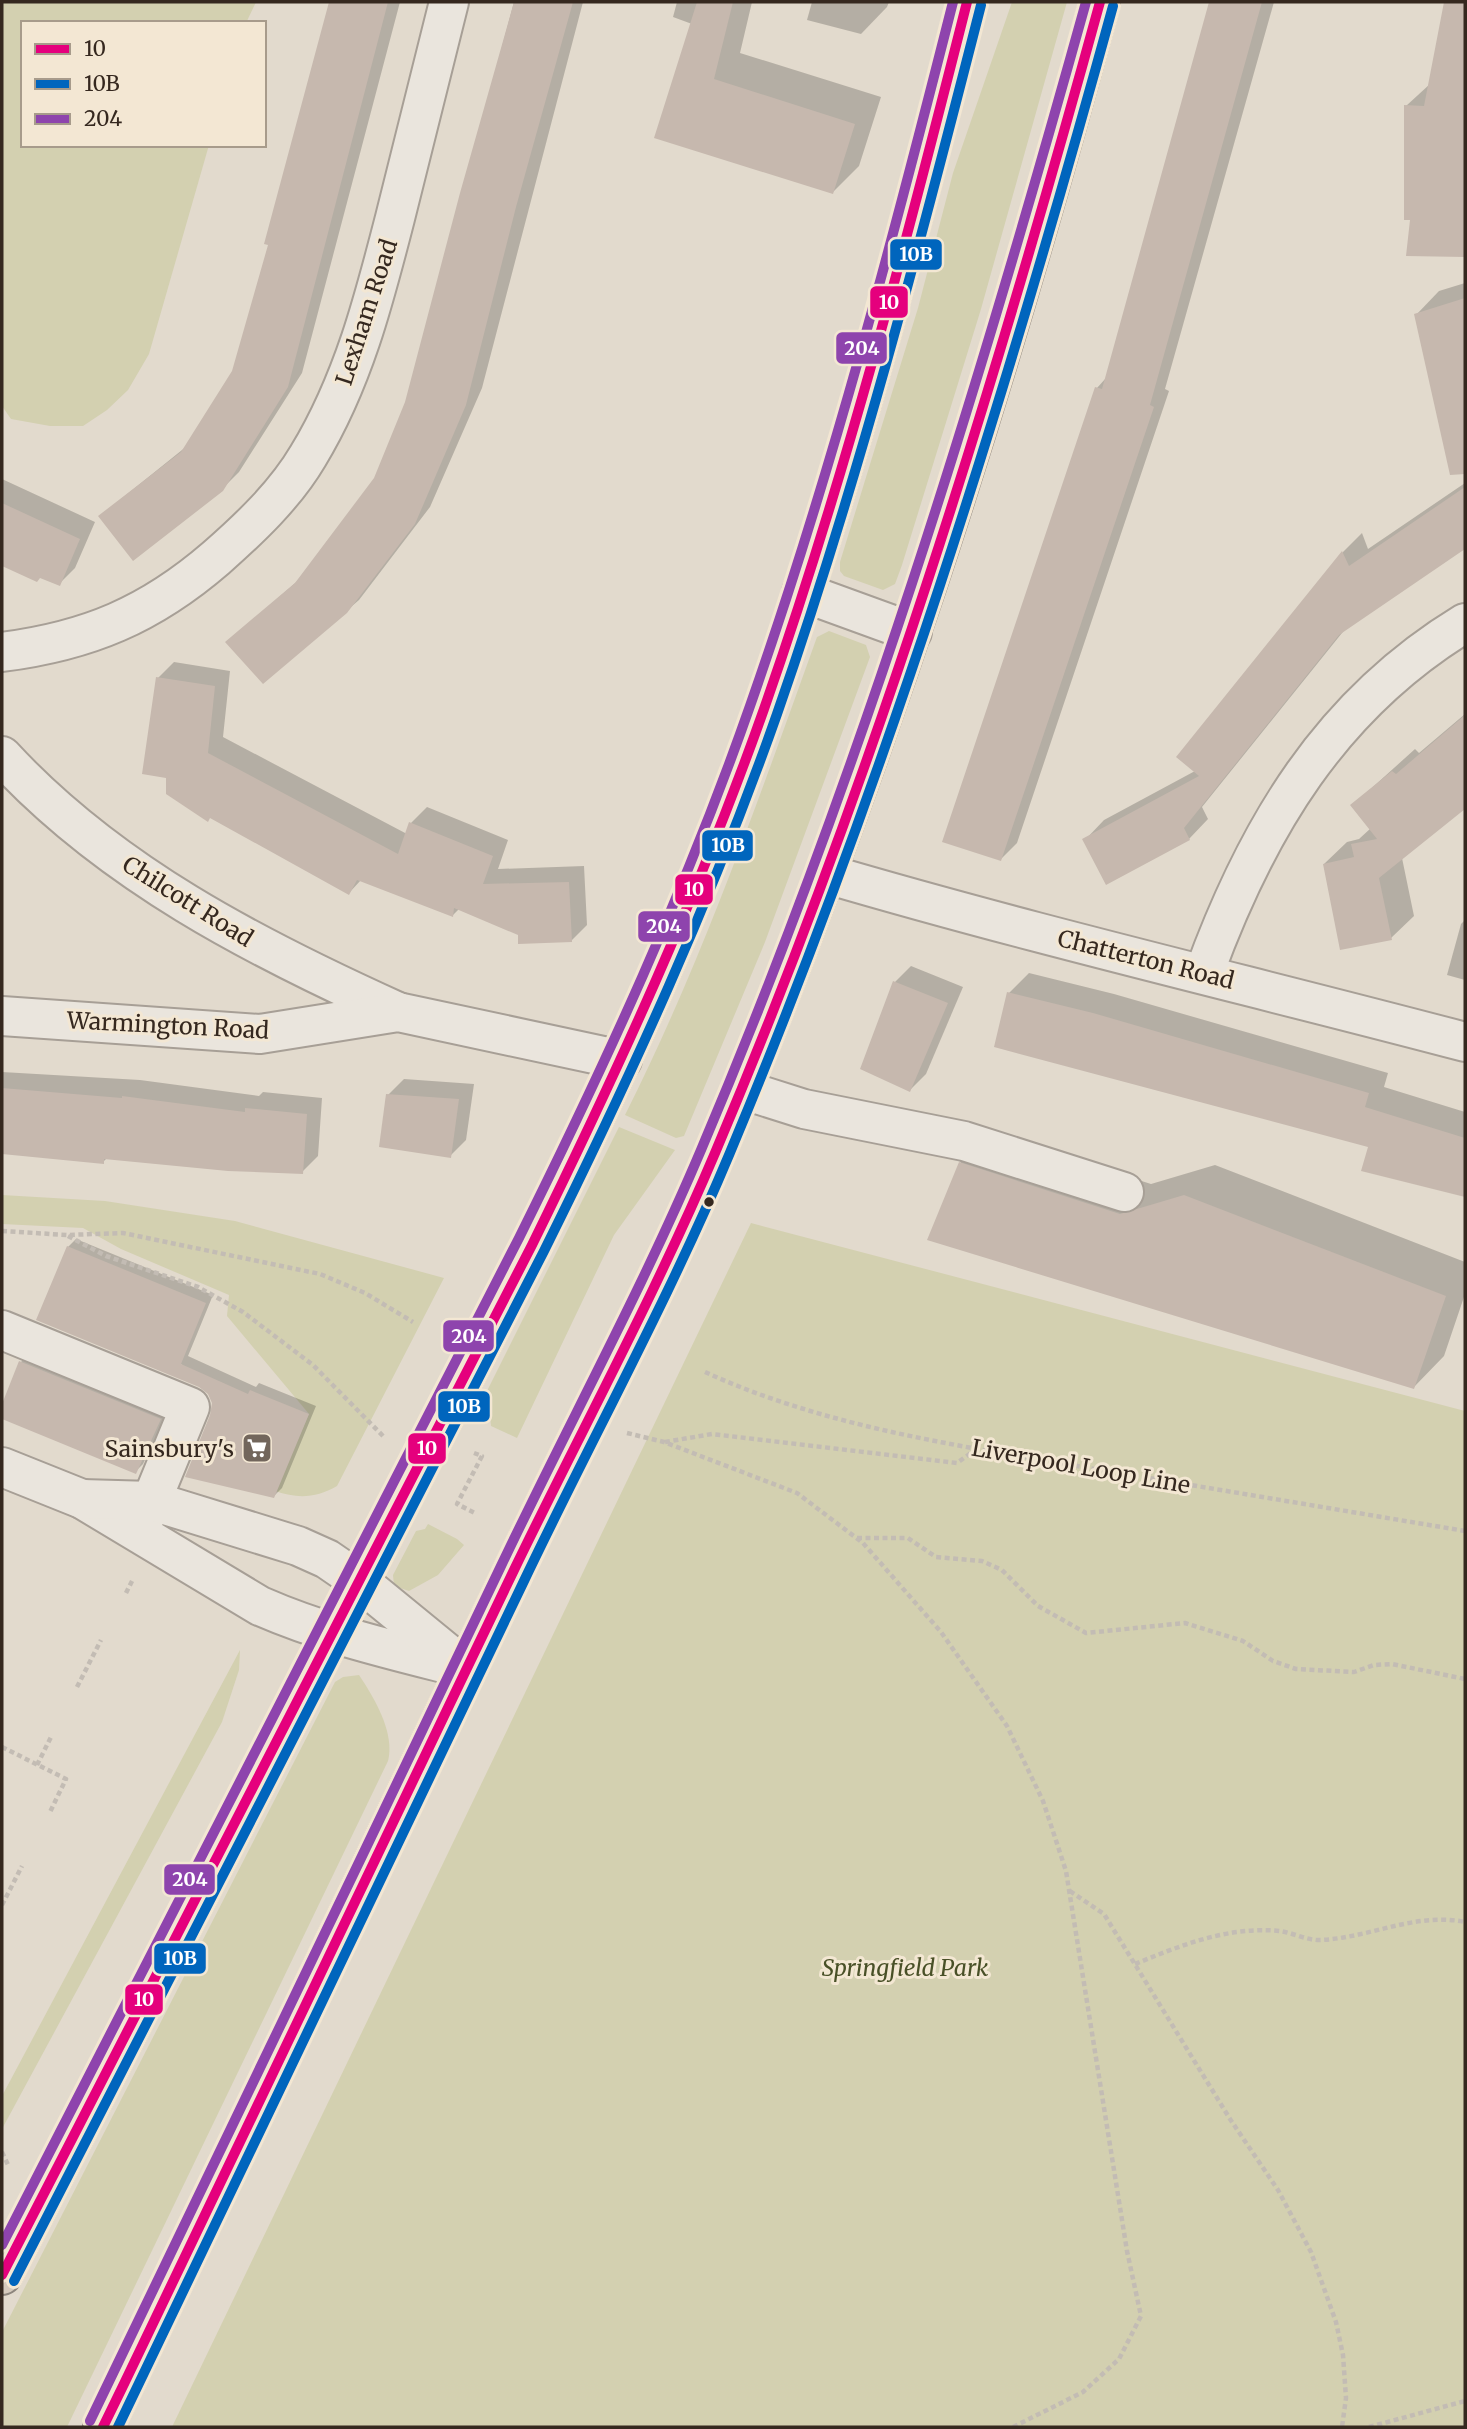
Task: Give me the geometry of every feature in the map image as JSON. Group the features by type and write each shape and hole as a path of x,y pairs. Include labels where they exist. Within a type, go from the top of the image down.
{"highway":[{"path":"2,2276 332,1634 622,1060 677,935 731,794 802,592 892,293 967,2"},
{"path":"103,2427 712,1161 827,874 912,632 984,412 1053,176 1100,2"}],"street":[{"name":"Lexham Road","path":"2,652 45,646 91,634 146,610 194,577 231,544 269,508 307,458 351,371 371,312 449,2"},
{"path":"802,592 912,632"},
{"path":"1204,973 1226,913 1252,856 1284,800 1321,748 1362,704 1406,664 1465,623"},
{"name":"Chilcott Road","path":"2,756 83,833 150,881 295,965 398,1012"},
{"name":"Chatterton Road","path":"827,874 989,921 1204,973 1465,1042"},
{"name":"Warmington Road","path":"2,1016 260,1034 398,1012 622,1060"},
{"path":"741,1089 804,1108 964,1141 1124,1192"},
{"path":"2,1330 190,1407 145,1518"},
{"path":"2,1467 82,1499 145,1518 298,1546 327,1559 359,1581 467,1669"},
{"path":"145,1518 186,1560 260,1606 332,1634 467,1669"}],"path":[{"path":"2,1231 67,1235 123,1233 320,1274 365,1293 413,1322"},
{"path":"67,1235 106,1256 198,1287 243,1312 313,1365 383,1436"},
{"name":"Liverpool Loop Line","path":"705,1372 754,1395 806,1411 976,1449 1465,1531"},
{"path":"586,1423 664,1442 797,1493 856,1538 942,1632 1007,1726 1043,1801 1066,1871 1127,2251 1141,2316 1119,2359 1083,2392 1013,2427"},
{"path":"664,1442 712,1434 957,1463 976,1449"},
{"path":"471,1451 482,1457 457,1504 475,1513"},
{"path":"856,1538 908,1538 936,1558 982,1561 1002,1570 1038,1606 1086,1633 1185,1623 1243,1641 1273,1661 1296,1669 1354,1672 1374,1665 1392,1664 1465,1679"},
{"path":"126,1593 132,1581"},
{"path":"77,1687 102,1640"},
{"path":"37,1765 52,1735"},
{"path":"2,1747 66,1779 50,1812"},
{"path":"2,1905 22,1866"},
{"path":"1069,1890 1104,1914 1230,2119 1278,2190 1311,2252 1336,2322 1343,2355 1346,2398 1342,2427"},
{"path":"1135,1964 1230,1931 1281,1931 1319,1940 1368,1934 1418,1919 1465,1922"},
{"path":"2,2152 11,2169"},
{"path":"1369,2427 1465,2401"}],"green space":[{"path":"2,2 256,2 247,21 21,21 21,147 208,147 149,354 128,390 107,410 83,426 50,426 11,419 2,406"},
{"path":"1012,2 1067,2 981,309 902,565 895,584 883,590 844,576 840,571 840,562 918,308 953,173"},
{"path":"829,631 866,645 870,657 765,942 684,1136 676,1138 625,1115 704,939 817,637"},
{"path":"619,1127 675,1150 614,1235 517,1438 491,1426 489,1405 482,1401"},
{"path":"2,1195 105,1201 235,1221 444,1278 337,1486 314,1495 291,1495 275,1491 309,1414 227,1316 229,1295 121,1249 83,1228 2,1224"},
{"name":"Springfield Park","path":"751,1223 1465,1411 1465,2427 172,2427"},
{"path":"428,1524 464,1545 438,1575 409,1591 394,1586 393,1575 416,1531 425,1529"},
{"path":"240,1650 239,1670 222,1722 2,2129 2,2096"},
{"path":"359,1675 382,1716 389,1739 388,1761 67,2427 2,2427 2,2332 335,1682 343,1677"}],"building":[{"path":"329,2 388,2 288,387 223,491 133,561 98,516 181,452 232,371 268,245 264,244"},
{"path":"514,2 573,2 516,207 466,405 415,524 347,613 263,684 225,642 295,583 374,478 405,402"},
{"path":"697,2 733,2 714,79 855,124 833,194 654,138"},
{"path":"1209,2 1262,2 1150,405 1154,407 1001,861 942,842 1095,387 1102,389"},
{"path":"1444,2 1465,2 1465,257 1406,256 1410,220 1404,220 1404,105 1424,106"},
{"path":"1465,298 1465,474 1450,475 1414,314"},
{"path":"1465,487 1465,549 1339,635 1184,828 1190,840 1106,885 1082,839 1199,776 1176,757 1342,551 1349,566"},
{"path":"2,503 80,539 60,586 40,578 37,582 2,566"},
{"path":"156,677 215,686 208,753 398,854 409,822 493,856 483,884 569,882 572,942 518,944 518,935 454,908 453,917 357,880 349,895 210,818 208,822 166,794 166,778 142,774"},
{"path":"1465,715 1465,809 1379,878 1392,940 1340,950 1323,864 1354,857 1351,844 1377,839 1350,805 1392,771 1396,774"},
{"path":"893,981 948,1003 910,1092 860,1069"},
{"path":"1007,992 1093,1013 1369,1093 1365,1107 1465,1138 1465,1197 1361,1171 1368,1147 994,1047"},
{"path":"2,1088 122,1096 245,1112 245,1108 307,1114 303,1174 228,1171 104,1159 104,1164 2,1154"},
{"path":"386,1094 459,1099 451,1158 379,1147"},
{"path":"959,1162 1120,1214 1184,1195 1446,1296 1414,1389 927,1240"},
{"path":"67,1246 206,1303 181,1364 248,1394 250,1390 309,1414 274,1498 185,1477 210,1415 212,1403 208,1394 199,1387 36,1320"},
{"path":"19,1361 161,1419 136,1474 2,1419 2,1404"}],"transit line":[{"name":"204","path":"2,2245 519,1238 643,976 699,842 780,619 884,268 953,2"},
{"name":"10","path":"2,2275 532,1245 626,1047 685,913 764,709 821,535 898,269 967,2"},
{"name":"204","path":"90,2421 526,1514 629,1307 701,1150 813,868 864,726 958,438 1086,2"},
{"name":"10","path":"103,2427 514,1570 643,1311 692,1206 773,1012 827,871 927,584 1017,294 1100,2"},
{"name":"10B","path":"14,2281 544,1251 639,1053 698,919 752,783 807,627 861,451 911,273 981,5"},
{"name":"10B","path":"118,2427 523,1583 655,1317 729,1155 840,873 939,587 1030,298 1113,6"}],"place":[{"name":"Sainsbury's","path":"257,1448"}]}
